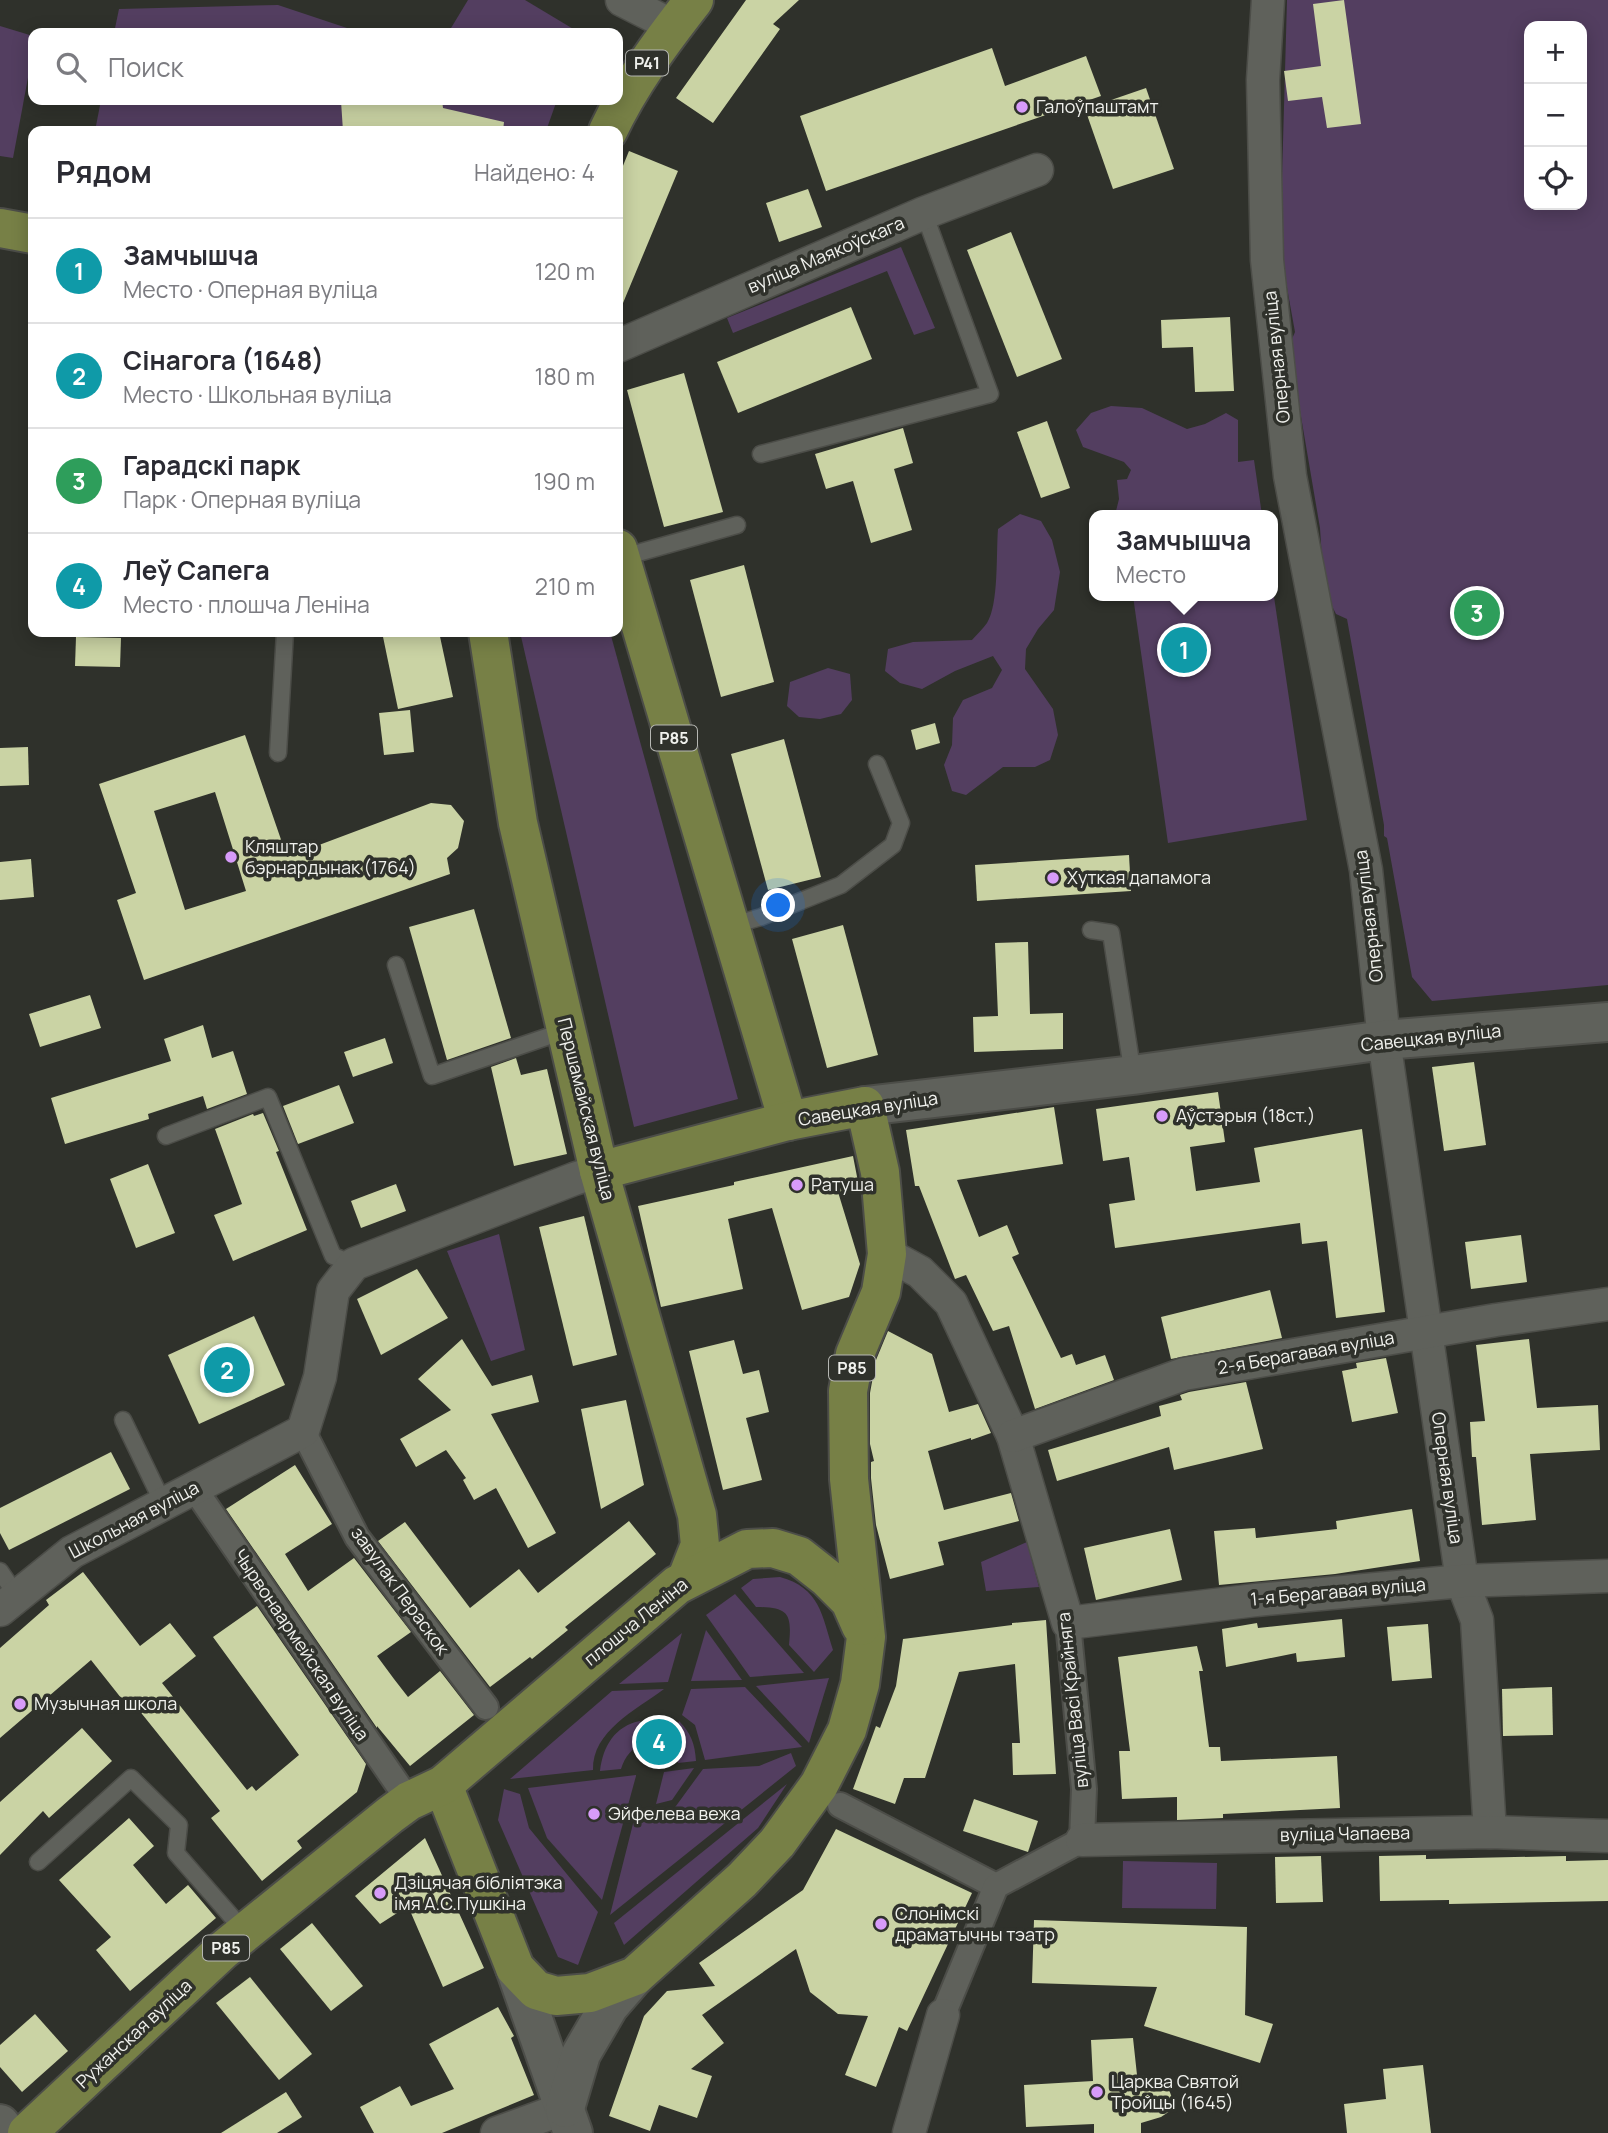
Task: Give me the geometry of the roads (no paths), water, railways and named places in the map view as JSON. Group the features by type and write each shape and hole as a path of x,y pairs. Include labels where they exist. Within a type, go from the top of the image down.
{"main road":[{"name":"Р41","path":"623,101 684,13"},
{"name":"Р41","path":"610,126 620,105"},
{"path":"0,228 28,233"},
{"name":"Р85","path":"623,566 788,1121"},
{"name":"Першамайская вуліца","path":"489,637 518,823 599,1171 697,1515 700,1545 687,1578"},
{"name":"Савецкая вуліца","path":"599,1171 788,1121 865,1106 1133,1075 1384,1040 1608,1022"},
{"name":"Р85","path":"515,1968 536,1990 556,1996 590,1993 635,1976 742,1880 777,1843 819,1785 847,1730 860,1684 866,1637 849,1479 848,1391 855,1354 881,1292 887,1254 880,1172 865,1106"},
{"name":"плошча Леніна","path":"426,1793 687,1578 747,1549 773,1548 799,1556 850,1601 866,1637"},
{"name":"Ружанская вуліца","path":"27,2133 245,1932 426,1793"},
{"name":"Чырвонаармейская вуліца","path":"426,1793 515,1968 569,2121"},
{"path":"569,2121 581,2054 610,2006 635,1976"},
{"path":"0,2124 7,2133"}],"street":[{"path":"622,0 684,13"},
{"name":"Оперная вуліца","path":"1268,0 1264,80 1267,260 1290,476 1366,870 1384,1040 1462,1581 1476,1619 1490,1832"},
{"name":"вуліца Маякоўскага","path":"623,344 923,213 1037,170"},
{"name":"Савецкая вуліца","path":"354,1264 599,1171"},
{"name":"вуліца Васі Крайняга","path":"887,1254 920,1272 951,1303 1013,1436 1068,1623 1084,1789 1082,1840"},
{"path":"291,1438 320,1377 333,1291 354,1264"},
{"name":"2-я Берагавая вуліца","path":"1013,1436 1184,1374 1608,1304"},
{"name":"Школьная вуліца","path":"6,1592 72,1552 291,1438"},
{"name":"завулак Пераскок","path":"291,1438 357,1537 486,1707"},
{"name":"Чырвонаармейская вуліца","path":"194,1488 426,1793"},
{"name":"1-я Берагавая вуліца","path":"1068,1623 1256,1600 1462,1581 1608,1576"},
{"path":"840,1805 996,1886"},
{"name":"вуліца Чапаева","path":"1082,1840 1490,1832 1608,1836"},
{"path":"909,2133 943,2015 996,1886 1082,1840"},
{"path":"497,2133 569,2121"}],"lane":[{"path":"761,454 990,394 923,213"},
{"path":"623,552 737,525"},
{"path":"278,753 285,637"},
{"path":"730,926 761,917 841,885 892,845 901,823 877,764"},
{"path":"1091,930 1111,933 1133,1075"},
{"path":"396,965 432,1076 567,1030"},
{"path":"166,1136 268,1097 333,1256 354,1264"},
{"path":"123,1420 164,1505"},
{"path":"38,1862 131,1778 179,1825 176,1853 245,1932"}],"place":[{"name":"Галоўпаштамт","path":"1022,107"},
{"name":"Гарадскі парк","path":"1477,613"},
{"name":"Замчышча","path":"1184,650"},
{"name":"Кляштар бэрнардынак (1764)","path":"231,857"},
{"name":"Хуткая дапамога","path":"1053,878"},
{"name":"Аўстэрыя (18ст.)","path":"1162,1116"},
{"name":"Ратуша","path":"797,1185"},
{"name":"Сінагога (1648)","path":"227,1370"},
{"name":"Музычная школа","path":"20,1704"},
{"name":"Леў Сапега","path":"659,1742"},
{"name":"Эйфелева вежа","path":"594,1814"},
{"name":"Дзіцячая бібліятэка імя А.С.Пушкіна","path":"380,1893"},
{"name":"Слонімскі драматычны тэатр","path":"881,1924"},
{"name":"Царква Святой Тройцы (1645)","path":"1097,2092"}]}
